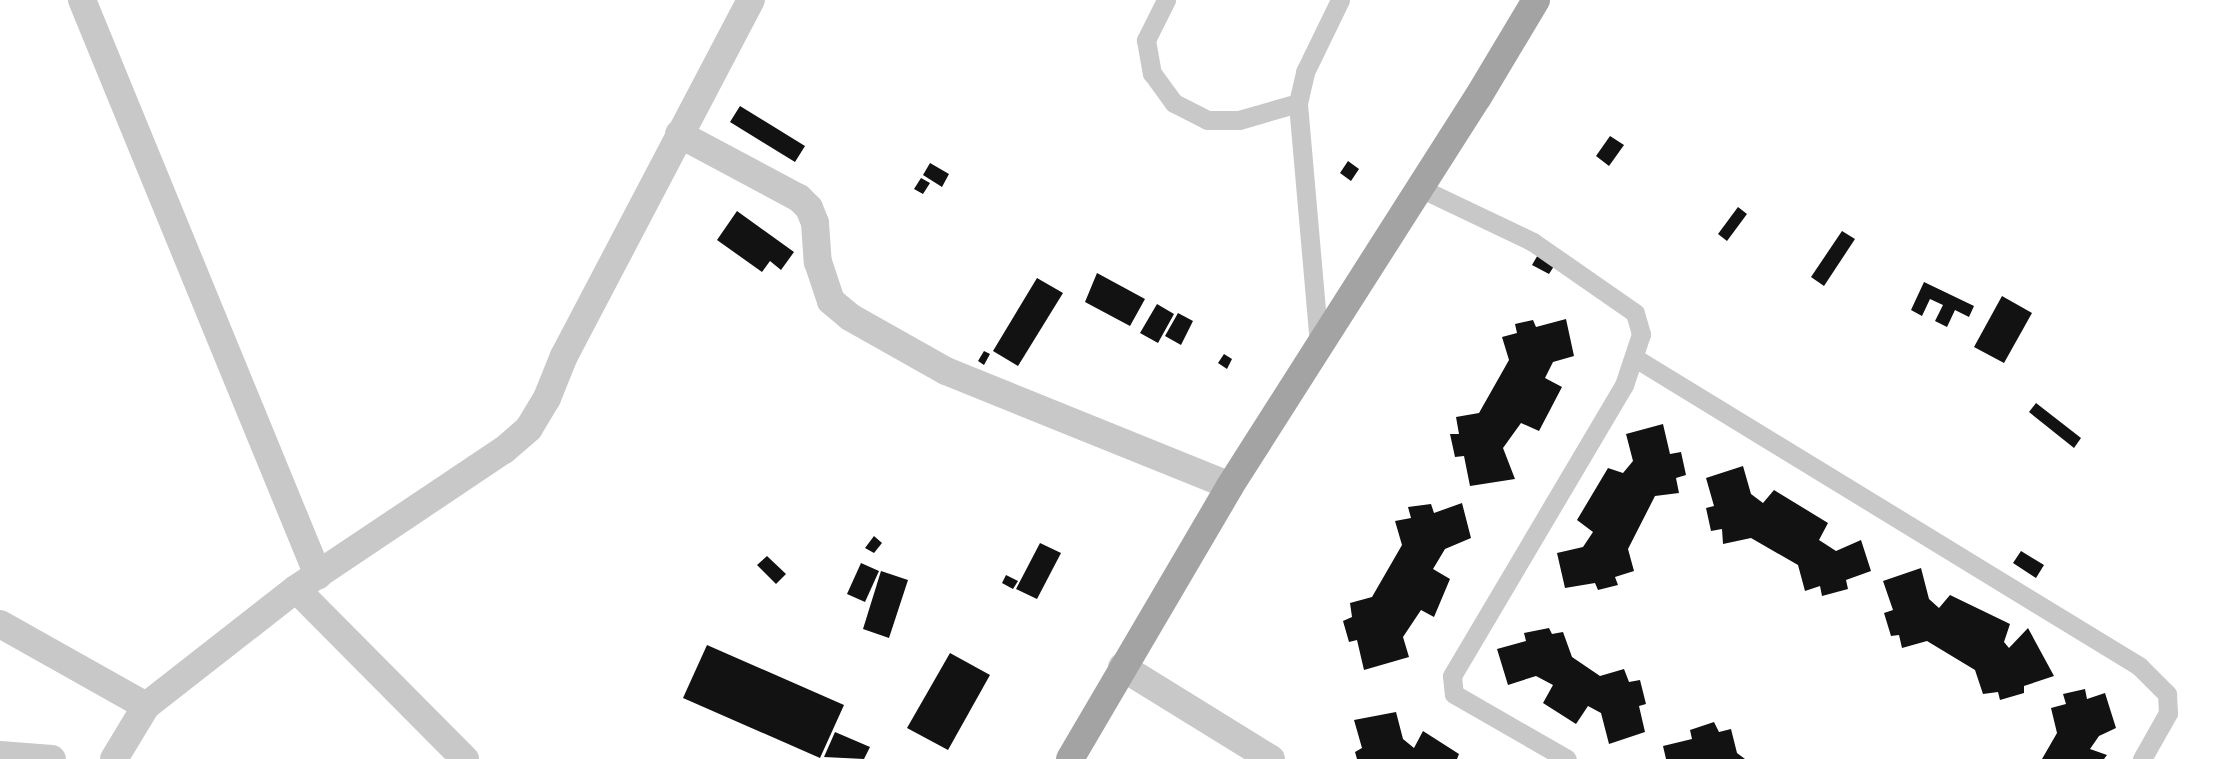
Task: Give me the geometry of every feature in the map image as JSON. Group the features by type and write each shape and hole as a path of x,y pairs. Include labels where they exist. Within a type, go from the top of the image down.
{"main road":[{"path":"1070,759 1122,667 1230,486 1420,188 1536,0"}],"street":[{"path":"82,0 306,582 465,759"},
{"path":"114,759 146,706 306,582 504,450 528,428 547,398 564,356 751,0"},
{"path":"679,134 799,198 809,208 815,223 818,262 831,301 850,317 946,371 1230,486"},
{"path":"0,624 146,706"},
{"path":"1122,667 1270,759"},
{"path":"0,755 52,759"}],"lane":[{"path":"1166,0 1146,40 1152,73 1174,103 1208,120 1239,120 1298,103"},
{"path":"1320,344 1298,103 1305,72 1340,0"},
{"path":"1420,188 1533,242 1635,313 1642,334 1635,358 1624,384 1452,676 1454,694 1567,759"},
{"path":"1635,358 2139,666 2167,694 2168,713 2142,759"}],"building":[{"path":"740,106 805,146 795,162 730,122"},
{"path":"1610,136 1624,145 1609,166 1596,156"},
{"path":"1348,161 1359,169 1351,181 1340,173"},
{"path":"930,163 949,174 942,187 923,175"},
{"path":"921,178 930,183 923,194 914,189"},
{"path":"1738,207 1747,214 1727,241 1718,234"},
{"path":"737,211 794,252 781,270 770,261 762,272 717,240"},
{"path":"1842,231 1855,239 1824,286 1811,277"},
{"path":"1539,253 1556,263 1549,274 1532,265"},
{"path":"1097,273 1145,299 1130,326 1085,302"},
{"path":"1037,278 1063,293 1018,366 993,351"},
{"path":"1924,282 1974,306 1969,317 1955,310 1947,327 1935,321 1943,305 1930,299 1922,316 1911,310"},
{"path":"2002,296 2032,313 2004,363 1974,347"},
{"path":"1157,304 1174,314 1158,343 1140,333"},
{"path":"1178,313 1193,321 1181,345 1165,336"},
{"path":"1566,319 1574,356 1553,362 1545,378 1562,387 1539,431 1521,423 1503,448 1515,479 1470,486 1464,456 1455,457 1450,434 1459,434 1456,417 1479,413 1509,360 1502,337 1517,333 1515,324 1533,320 1536,327"},
{"path":"984,351 990,354 984,365 978,361"},
{"path":"1224,354 1232,359 1227,369 1218,363"},
{"path":"2036,403 2081,438 2074,448 2029,412"},
{"path":"1663,424 1670,454 1681,452 1686,475 1676,478 1679,493 1655,496 1628,549 1634,571 1615,577 1618,585 1598,590 1595,583 1565,588 1557,553 1583,547 1593,532 1577,520 1608,468 1623,473 1633,461 1626,434"},
{"path":"1743,466 1751,494 1763,503 1774,490 1828,523 1819,540 1836,551 1861,540 1871,571 1846,580 1848,589 1822,596 1820,586 1805,591 1798,565 1751,538 1723,544 1722,529 1711,531 1706,508 1714,506 1706,478"},
{"path":"1462,503 1471,538 1445,549 1433,569 1450,579 1434,617 1421,610 1403,637 1409,657 1364,670 1357,640 1349,642 1343,621 1352,617 1350,603 1372,597 1402,545 1395,521 1411,518 1408,507 1431,504 1434,513"},
{"path":"874,536 882,543 874,553 865,548"},
{"path":"1040,543 1061,553 1037,599 1016,589"},
{"path":"2021,551 2044,565 2036,578 2013,563"},
{"path":"767,556 786,574 776,584 757,565"},
{"path":"861,563 879,571 865,602 847,594"},
{"path":"1921,568 1929,599 1939,608 1950,595 2010,624 2004,642 2009,648 2028,628 2054,676 2024,686 2024,693 2000,700 1998,692 1983,694 1975,670 1927,641 1902,648 1899,635 1891,636 1884,613 1893,610 1883,581"},
{"path":"881,571 908,580 889,638 863,629"},
{"path":"1006,575 1018,581 1013,589 1002,583"},
{"path":"1549,628 1552,634 1563,632 1572,657 1600,676 1624,669 1629,682 1640,680 1646,704 1639,706 1645,732 1609,744 1601,713 1588,706 1576,724 1543,703 1553,685 1536,676 1508,685 1497,649 1526,641 1524,633"},
{"path":"707,645 844,705 820,758 683,698"},
{"path":"950,653 990,675 948,750 907,728"},
{"path":"2085,689 2087,699 2105,693 2116,728 2099,736 2090,749 2107,755 2104,759 2042,759 2057,733 2051,708 2066,704 2063,694"},
{"path":"1396,712 1403,739 1414,748 1423,731 1459,754 1457,759 1357,759 1355,752 1362,748 1354,720"},
{"path":"1714,722 1719,732 1731,729 1737,753 1745,759 1666,759 1663,746 1692,739 1690,730"},
{"path":"835,732 870,747 864,759 824,757"}]}
